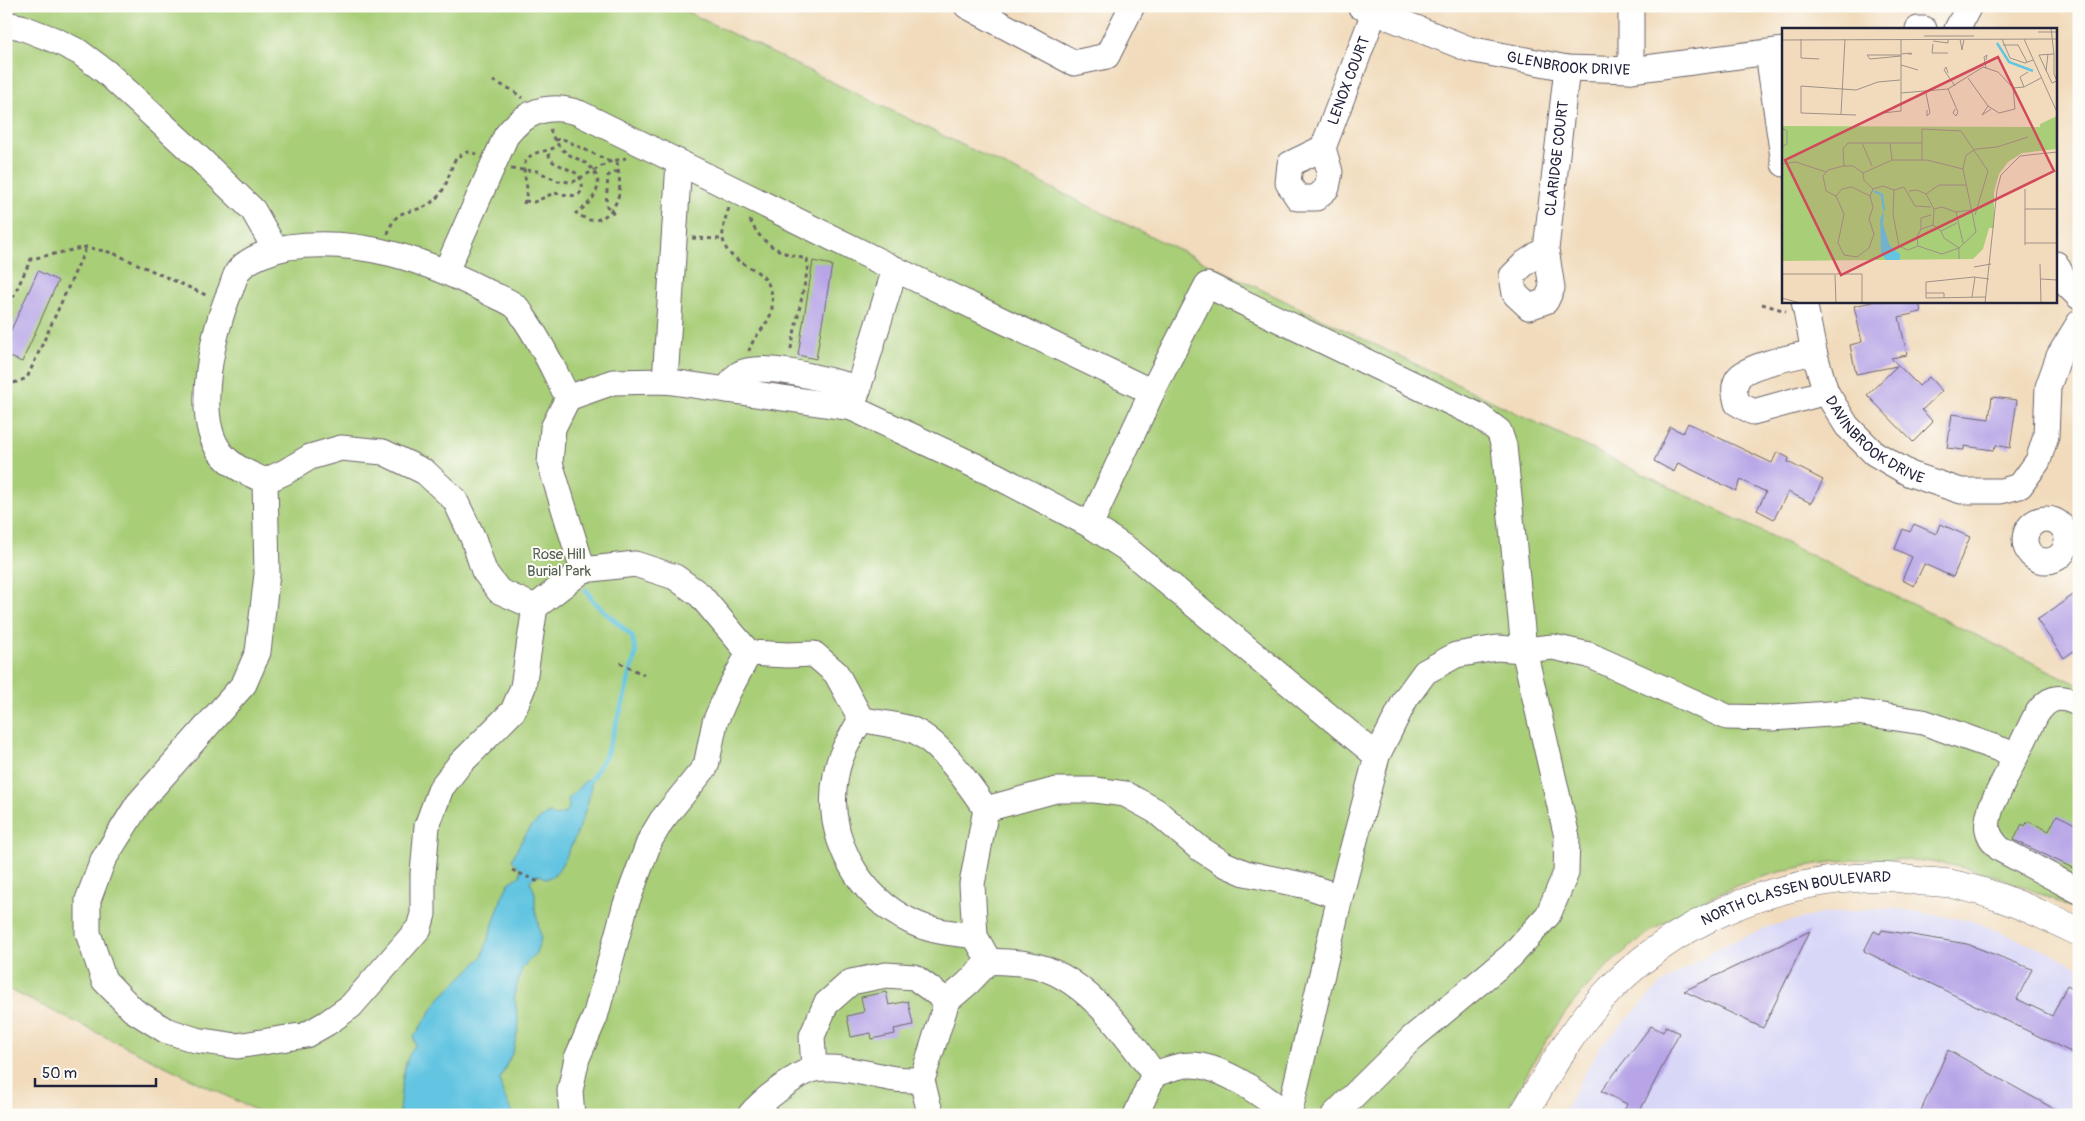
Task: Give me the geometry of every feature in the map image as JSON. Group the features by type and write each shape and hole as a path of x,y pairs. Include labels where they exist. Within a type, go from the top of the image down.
{"main road":[{"name":"NORTH CLASSEN BOULEVARD","path":"1523,1115 1578,1027 1626,975 1658,948 1693,926 1728,909 1772,893 1823,882 1878,876 1950,884 1995,895 2079,932"},
{"name":"NORTH CLASSEN BOULEVARD","path":"1535,1115 1560,1054"}],"street":[{"path":"968,6 1074,64 1107,56 1132,6"},
{"path":"1631,6 1631,70"},
{"path":"1958,28 1968,6"},
{"name":"GLENBROOK DRIVE","path":"1367,10 1469,50 1567,68 1631,70 1776,52"},
{"name":"LENOX COURT","path":"1323,148 1367,10"},
{"path":"6,24 21,27 57,41 79,52 106,72 253,210 275,249"},
{"path":"1776,52 1782,136"},
{"name":"CLARIDGE COURT","path":"1546,250 1567,68"},
{"path":"446,272 506,136 515,124 538,111 567,109 1152,392"},
{"path":"665,381 679,162"},
{"path":"265,481 234,466 220,452 210,428 207,402 208,367 224,304 238,271 258,256 275,249 304,245 339,245 383,251 446,272 516,306 536,335 568,398"},
{"path":"2058,268 2067,285 2079,297"},
{"path":"855,398 895,269"},
{"path":"1090,524 1152,392 1206,285 1479,416 1499,431 1504,446 1524,650 1567,837 1566,873 1548,915 1511,956 1412,1038 1334,1115"},
{"name":"DAVINBROOK DRIVE","path":"1804,302 1814,352 1826,392 1847,426 1874,453 1910,474 1961,492 2002,491 2020,486"},
{"path":"2040,520 2020,486 2038,461 2046,436 2048,387 2059,356 2079,322"},
{"path":"1814,352 1751,369 1738,378 1734,392 1737,402 1753,412 1826,392"},
{"path":"727,390 737,375 749,371 786,371 855,398 995,475 1090,524 1127,548 1377,756"},
{"path":"583,570 550,463 554,428 568,398 613,382 665,381 727,390 855,398"},
{"path":"265,481 310,457 341,448 383,452 425,472 455,500 473,538 484,570 499,591 535,607"},
{"path":"265,481 267,574 258,652 255,660 244,684 138,804 103,860 88,900 88,933 104,980 133,1010 165,1030 196,1040 237,1046 306,1035 351,1006 418,928 424,914 423,874 428,826 441,788 458,765 513,711 524,687 535,607 583,570 635,564 675,577 700,595 749,653 814,654 836,673 860,720"},
{"path":"1154,1074 1188,1065 1216,1071 1250,1086 1289,1115 1340,897 1377,756 1406,698 1425,672 1456,655 1497,648 1524,650 1553,647 1589,655 1727,717 1774,718 1856,712 1924,722 2016,755"},
{"path":"572,1115 570,1091 577,1058 595,1017 625,907 650,840 662,820 706,766 715,722 728,692 749,653"},
{"path":"2079,704 2063,698 2053,699 2043,704 2016,755 1988,817 1987,828 1991,840 2000,849 2079,891"},
{"path":"860,720 911,730 929,740 961,774 986,809 972,884 975,936 988,961"},
{"path":"860,720 842,754 836,775 834,802 837,836 850,866 885,906 912,922 935,931 975,936"},
{"path":"986,809 1056,790 1095,790 1124,794 1156,810 1200,848 1224,864 1244,873 1307,886 1340,897"},
{"path":"932,1115 922,1080 947,1001 968,983 988,961"},
{"path":"988,961 1028,964 1058,975 1092,998 1116,1022 1154,1074"},
{"path":"814,1069 812,1036 826,1004 851,982 886,975 914,977 947,1001"},
{"path":"750,1115 761,1103 788,1083 814,1069 856,1070 897,1079 922,1080"},
{"path":"1136,1115 1154,1074"}],"path":[{"path":"492,81 517,94 538,111 558,145 594,171 598,185 594,198 585,207 576,212 589,220 600,218 612,212 619,193 617,161"},
{"path":"555,140 563,139 609,162"},
{"path":"509,168 537,171 564,182 581,179 609,162 626,158 637,142"},
{"path":"547,152 553,162 575,171 581,179 583,186 581,192 576,196 554,193 534,202 524,203 527,189 524,170 530,156 538,152 547,152 558,145"},
{"path":"383,251 392,220 402,213 432,202 447,183 456,158 467,152 484,157"},
{"path":"612,212 606,205 608,176 618,171"},
{"path":"746,196 725,218 721,239 728,252 734,258 764,277 772,296 772,309 769,318 750,345 749,371"},
{"path":"746,196 750,218 762,239 781,253 807,259 808,268 786,371"},
{"path":"674,237 721,239"},
{"path":"6,312 31,259 86,247 113,253 224,304"},
{"path":"6,386 27,378 86,247"},
{"path":"1762,304 1778,309"},
{"path":"620,663 644,675"},
{"path":"512,870 541,883"}],"shaded area":[{"path":"1893,908 1973,921 2038,947 2079,967 2079,1115 1562,1115 1599,1048 1661,984 1718,948 1770,926 1821,914"}],"green space":[{"name":"Rose Hill Burial Park","path":"6,6 675,6 2079,685 2079,912 2031,890 1994,876 1926,861 1871,859 1816,864 1762,877 1711,897 1662,923 1618,957 1579,996 1557,1024 1530,1068 1505,1115 265,1115 6,988"}],"water":[{"path":"591,779 591,788 584,813 573,842 561,865 556,873 550,877 546,879 540,875 535,876 530,881 535,893 535,908 541,938 536,953 522,968 514,995 519,1025 513,1051 500,1079 502,1091 513,1115 399,1115 403,1078 411,1051 415,1046 414,1037 439,999 482,957 502,897 509,883 520,876 521,869 512,860 518,846 532,826 543,816 550,813 555,816 566,813 569,807 568,799 585,781"}],"building":[{"path":"813,261 832,265 816,359 798,355"},
{"path":"38,271 58,281 22,362 6,355 6,341"},
{"path":"1872,302 1919,302 1921,312 1899,317 1907,355 1891,358 1919,386 1929,377 1942,391 1922,410 1933,422 1913,442 1867,395 1897,366 1856,374 1850,345 1862,342 1854,306"},
{"path":"1992,397 2017,400 2010,448 1996,445 1993,450 1964,446 1964,450 1947,448 1952,414 1989,419"},
{"path":"1688,423 1772,463 1777,452 1789,458 1788,462 1823,480 1811,503 1788,492 1774,519 1757,510 1766,492 1741,480 1736,491 1678,463 1674,472 1654,461 1670,427 1683,433"},
{"path":"1914,524 1936,534 1940,524 1970,537 1953,577 1924,564 1914,586 1902,580 1912,557 1895,549 1903,529 1910,532"},
{"path":"2079,591 2079,647 2064,658 2037,620"},
{"path":"2057,815 2079,826 2079,871 2014,840 2022,824 2025,826 2028,821 2049,831"},
{"path":"1882,930 1967,944 2032,969 2017,999 2052,1016 2067,985 2079,991 2079,1056 1864,951 1874,931 1880,934"},
{"path":"1810,931 1763,1028 1684,991"},
{"path":"886,992 889,1005 908,1001 913,1025 894,1029 895,1034 872,1039 871,1033 851,1037 847,1016 864,1012 861,997"},
{"path":"1651,1026 1663,1032 1666,1026 1679,1033 1638,1115 1622,1115 1627,1104 1601,1091"},
{"path":"1948,1050 2065,1115 1919,1115"}],"waterway":[{"path":"586,590 593,601 632,636 636,653 606,755 591,779"}]}
